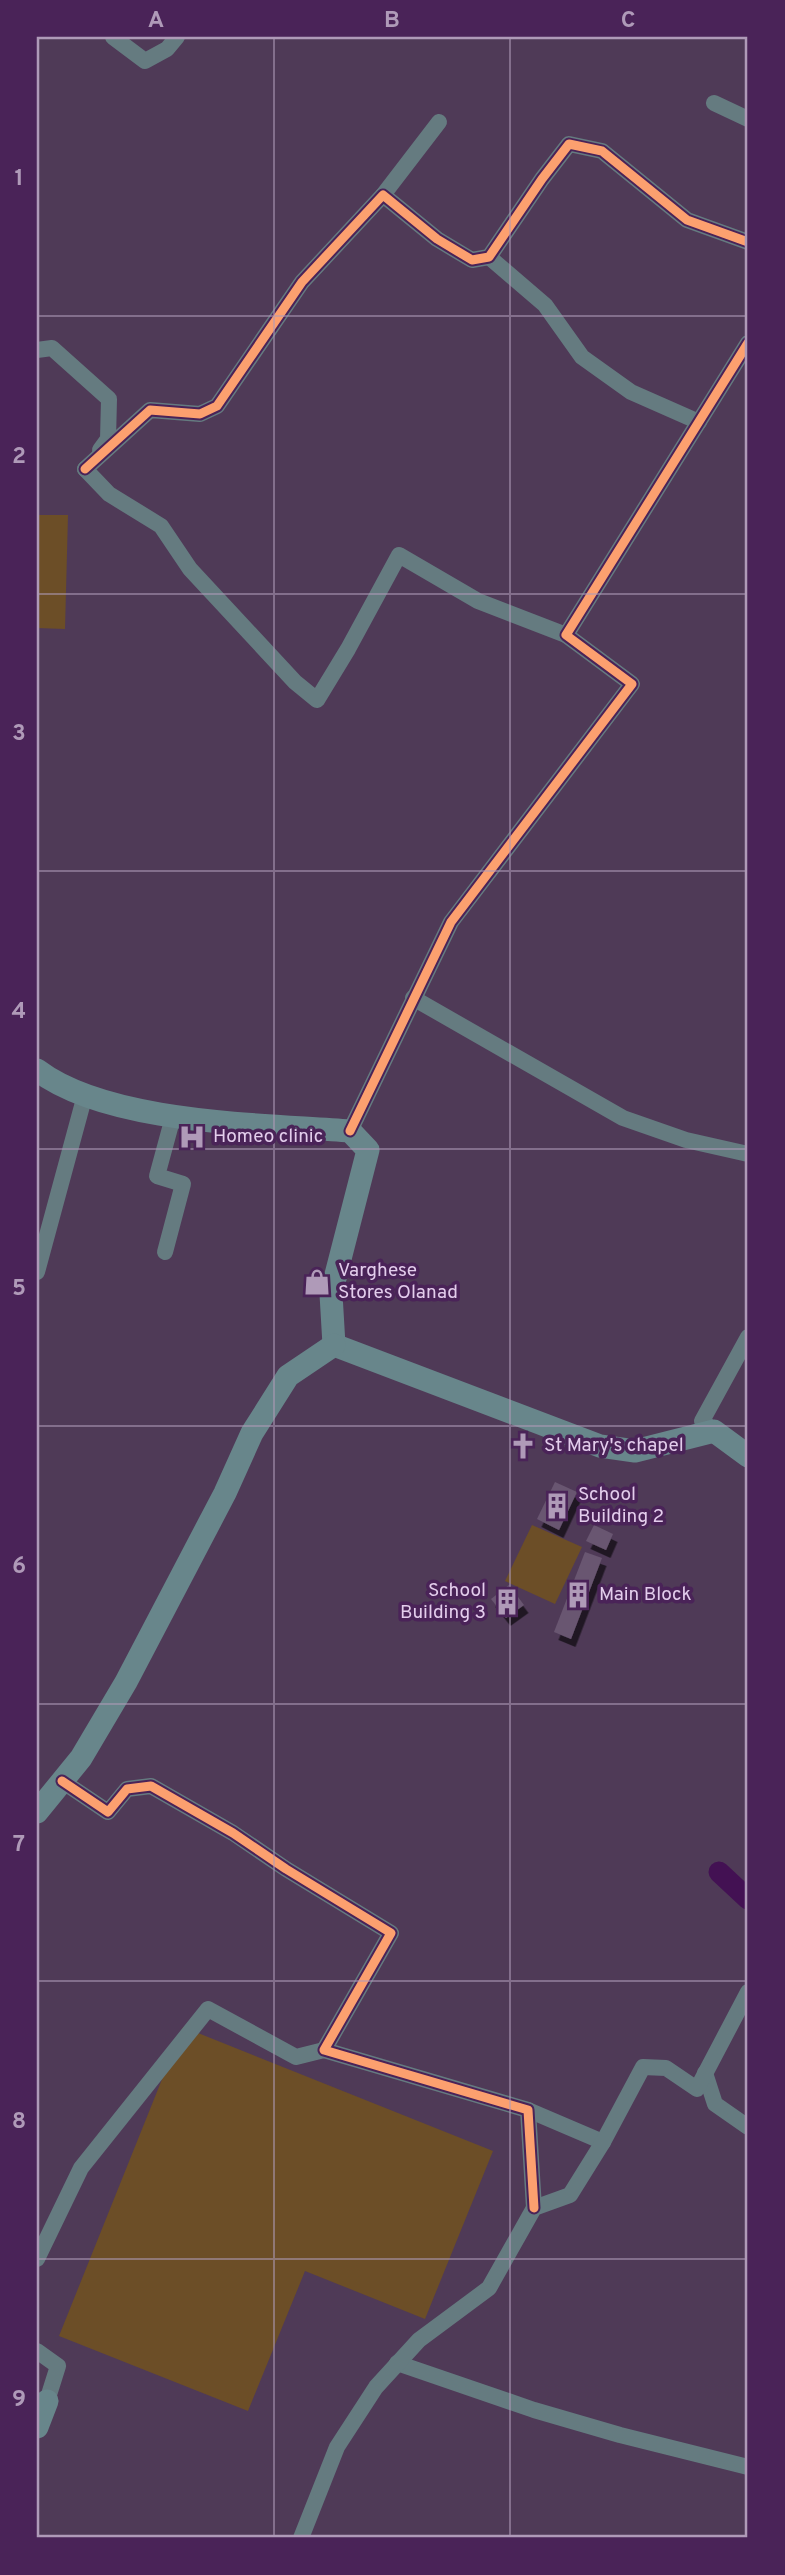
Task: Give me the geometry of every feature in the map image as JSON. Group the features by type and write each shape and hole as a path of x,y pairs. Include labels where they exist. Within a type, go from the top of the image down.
{"main road":[{"path":"37,1070 85,1095 173,1116 350,1131 368,1150 331,1294 334,1345"},
{"path":"334,1345 600,1446 635,1451 714,1431 748,1456"},
{"path":"37,1812 81,1758 132,1670 225,1493 252,1433 288,1376 334,1345"},
{"path":"37,2427 47,2401"}],"street":[{"path":"113,37 145,61 167,49 177,37"},
{"path":"714,103 748,119"},
{"path":"85,469 150,410 200,414 217,406 302,282 383,195 439,122"},
{"path":"383,195 437,239 472,260 489,257 542,178 569,144 602,151 687,220 748,243"},
{"path":"489,257 545,304 582,357 631,393 699,422"},
{"path":"566,635 748,343"},
{"path":"37,351 52,348 109,399 108,439 85,469"},
{"path":"85,469 109,494 161,526 190,569 295,682 317,700 399,555 478,601 566,635 632,684 451,922 350,1131"},
{"path":"413,998 623,1118 687,1140 748,1154"},
{"path":"37,1272 85,1095"},
{"path":"165,1252 183,1184 158,1176 173,1116"},
{"path":"714,1431 702,1422 748,1338"},
{"path":"62,1781 108,1812 127,1789 151,1786 233,1833 391,1933 324,2050"},
{"path":"534,2207 570,2195 603,2142 643,2067 666,2067 697,2089 748,1992"},
{"path":"37,2259 81,2168 208,2009 296,2057 324,2050 528,2110 603,2142"},
{"path":"705,2073 715,2104 748,2127"},
{"path":"301,2538 337,2447 376,2387 419,2340 489,2288 534,2207 528,2110"},
{"path":"37,2351 58,2366 47,2401"},
{"path":"397,2363 534,2410 748,2467"}],"shaded area":[{"path":"37,515 68,515 65,629 37,628"},
{"path":"532,1525 582,1547 555,1604 505,1581"},
{"path":"183,2027 493,2151 425,2319 305,2271 248,2411 59,2336"}],"building":[{"name":"School Building 2","path":"555,1482 577,1492 559,1530 537,1519"},
{"path":"594,1525 613,1534 606,1550 586,1541"},
{"name":"Main Block","path":"585,1552 602,1558 571,1639 554,1632"},
{"name":"School Building 3","path":"509,1585 524,1605 506,1618 491,1599"}],"waterway":[{"path":"719,1872 748,1899"}],"cycle path":[{"path":"85,469 150,410 200,414 217,406 302,282 383,195 437,239 472,260 489,257 569,144 602,151 687,220 748,242"},
{"path":"350,1131 451,922 632,684 566,635 748,343"},
{"path":"62,1781 108,1812 127,1789 151,1786 233,1833 391,1933 324,2050 528,2110 534,2208"}],"place":[{"name":"Homeo clinic","path":"192,1137"},
{"name":"Varghese Stores Olanad","path":"317,1282"},
{"name":"St Mary's chapel","path":"523,1446"},
{"name":"School Building 2","path":"557,1506"},
{"name":"Main Block","path":"578,1595"},
{"name":"School Building 3","path":"507,1602"}]}
